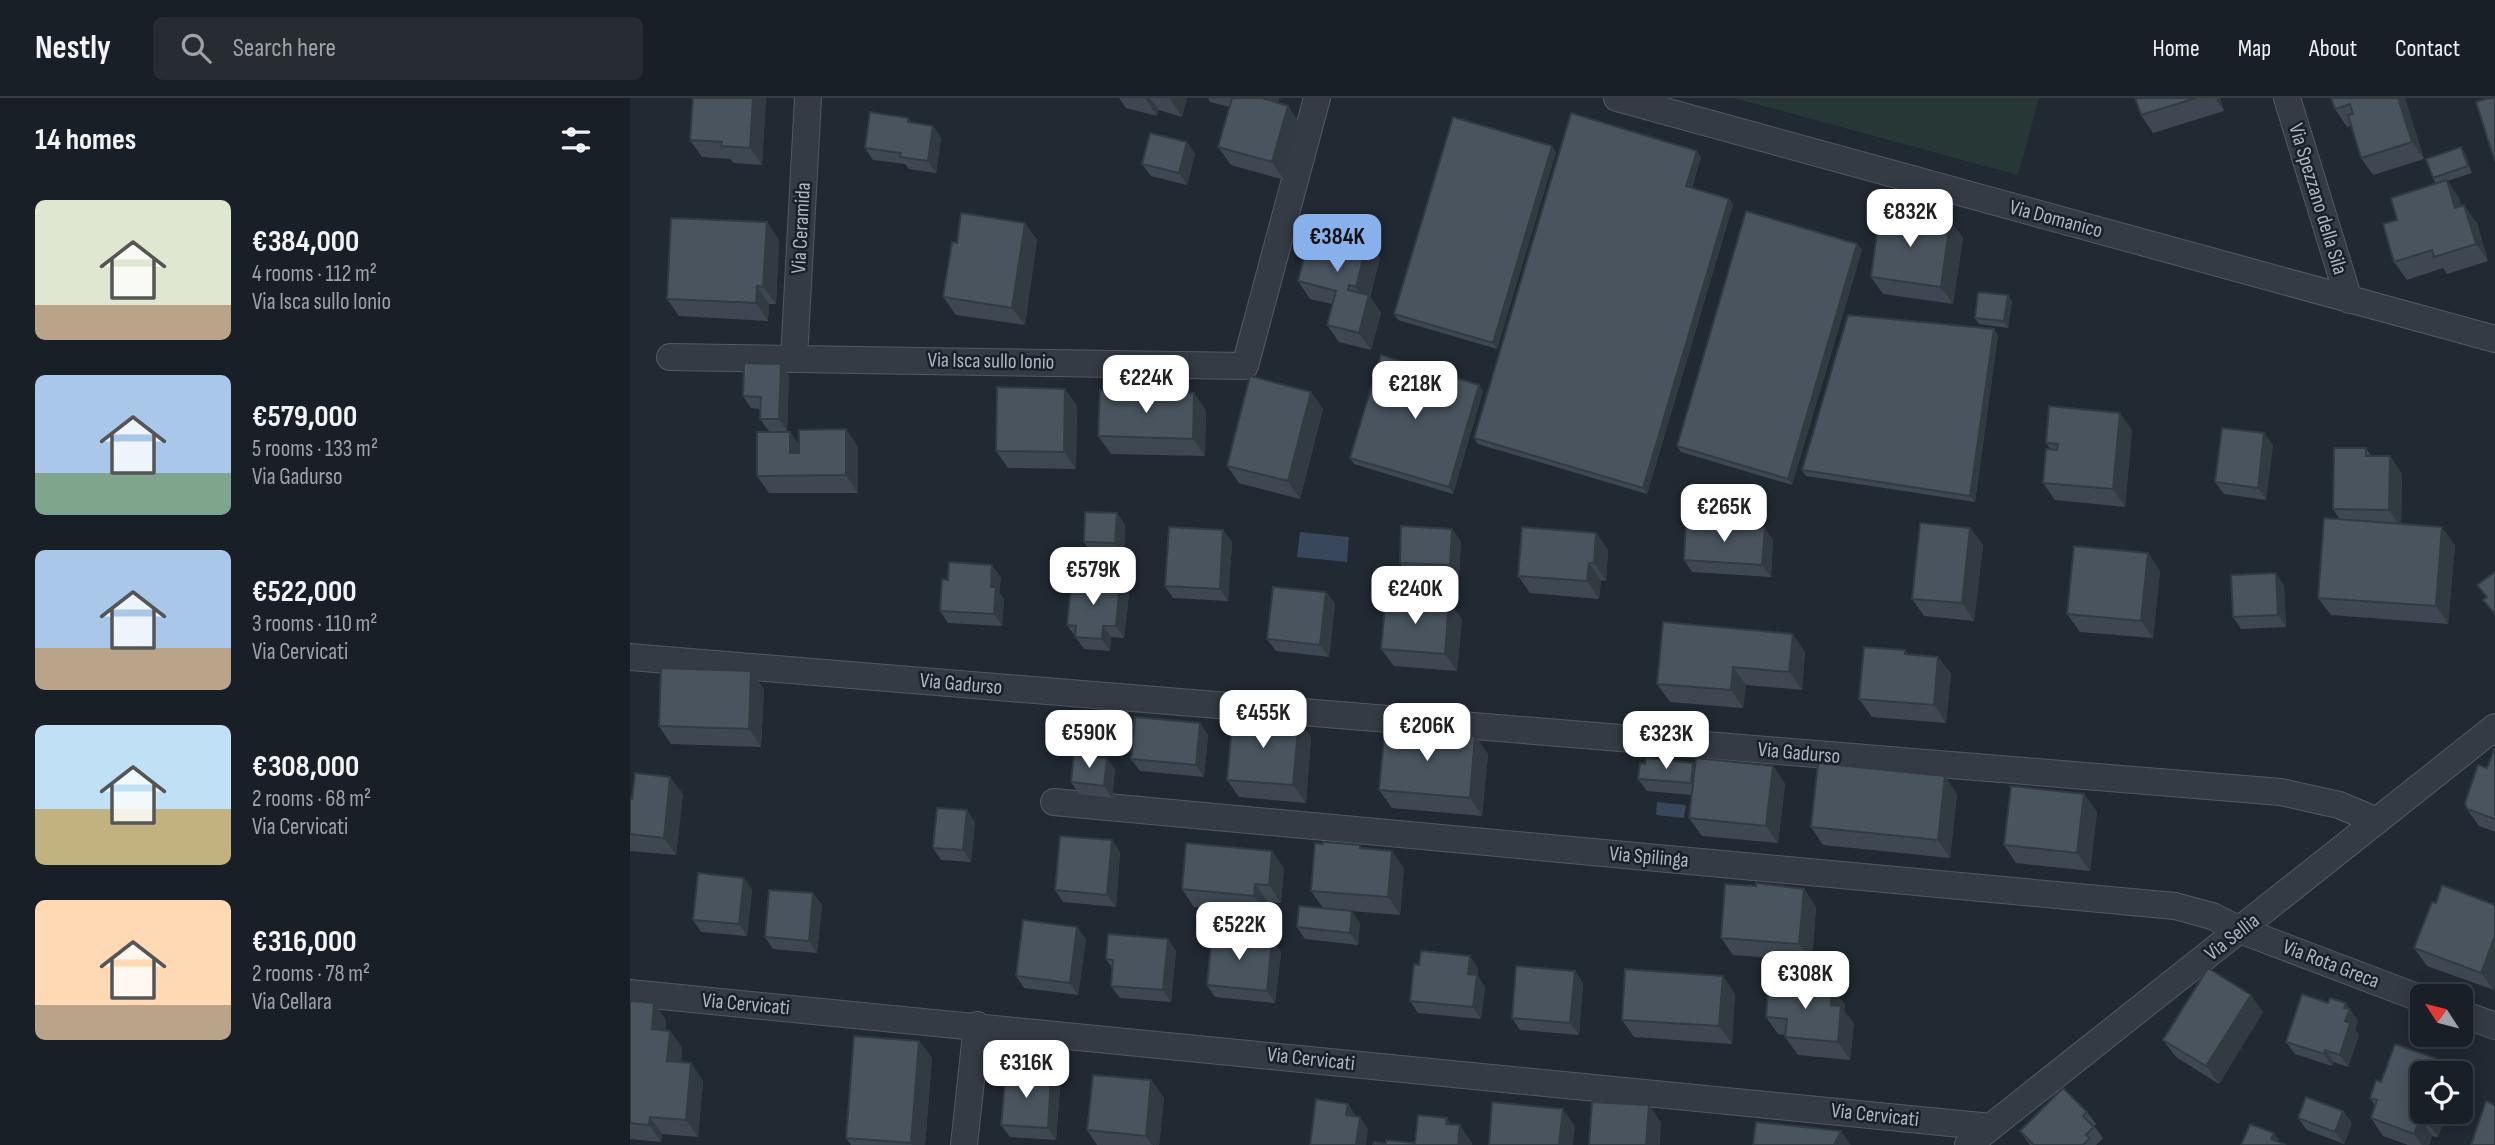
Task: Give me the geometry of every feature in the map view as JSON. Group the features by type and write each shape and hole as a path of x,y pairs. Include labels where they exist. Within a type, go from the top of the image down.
{"street":[{"name":"Via Ceramida","path":"794,358 808,98"},
{"name":"Via Isca sullo Ionio","path":"670,357 1245,366 1317,98"},
{"name":"Via Domanico","path":"1617,98 2495,339"},
{"name":"Via Spezzano della Sila","path":"2287,98 2349,300"},
{"name":"Via Gadurso","path":"630,657 2281,792 2339,805 2377,821"},
{"name":"Via Sellia","path":"1968,1145 2495,727"},
{"name":"Via Spilinga","path":"1054,802 2159,905 2199,911 2240,930"},
{"name":"Via Rota Greca","path":"2240,930 2410,994"},
{"name":"Via Cervicati","path":"630,993 977,1025 1991,1127"},
{"path":"2473,1018 2495,1026"},
{"path":"964,1145 977,1025"}],"shaded area":[{"path":"1734,98 2039,98 2018,175"}],"water":[{"path":"1300,532 1349,537 1347,562 1297,557"},
{"path":"1657,802 1686,805 1684,818 1656,815"}],"building":[{"path":"693,98 753,98 750,148 721,146 722,142 690,140"},
{"path":"1232,98 1262,98 1288,106 1272,162 1218,147"},
{"path":"2135,98 2196,98 2141,115"},
{"path":"2331,98 2398,98 2412,142 2361,158 2348,115 2353,114 2350,104 2335,109"},
{"path":"2495,98 2495,162 2476,102"},
{"path":"870,112 908,118 908,122 933,126 928,161 900,157 901,153 865,148"},
{"path":"1571,113 1697,151 1686,186 1729,199 1643,488 1474,438"},
{"path":"1453,117 1552,146 1493,343 1394,314"},
{"path":"1150,133 1187,142 1179,173 1142,164"},
{"path":"2461,147 2468,166 2433,178 2426,159"},
{"path":"2447,180 2455,208 2464,205 2476,244 2434,257 2432,250 2394,262 2383,224 2397,220 2391,198"},
{"path":"1746,211 1857,244 1788,479 1677,446"},
{"path":"1880,211 1950,221 1941,287 1871,277"},
{"path":"961,213 1025,223 1012,308 943,297 952,242 957,243"},
{"path":"671,218 767,222 763,287 757,286 756,303 667,299"},
{"path":"1312,226 1368,240 1356,287 1349,285 1348,290 1369,295 1359,333 1327,325 1336,291 1298,281"},
{"path":"1978,292 2008,295 2004,321 1975,318"},
{"path":"1848,315 1994,329 1970,496 1802,470"},
{"path":"1381,355 1479,385 1449,487 1350,458"},
{"path":"744,363 781,364 779,419 760,419 761,397 743,396"},
{"path":"1250,376 1311,392 1288,481 1227,466"},
{"path":"997,387 1065,389 1064,452 996,451"},
{"path":"1100,390 1194,393 1193,439 1098,436"},
{"path":"2049,406 2120,413 2113,489 2043,483 2046,449 2057,450 2058,444 2046,443"},
{"path":"2222,428 2264,433 2258,488 2215,482"},
{"path":"846,429 846,475 757,476 757,432 790,432 790,453 799,453 799,430"},
{"path":"2334,448 2366,448 2366,456 2390,456 2389,510 2333,509"},
{"path":"1085,512 1117,513 1115,543 1084,542"},
{"path":"2324,518 2442,527 2436,606 2318,598"},
{"path":"1686,522 1765,528 1762,565 1684,560"},
{"path":"1920,523 1970,528 1962,603 1912,599"},
{"path":"1401,526 1452,529 1450,565 1400,563"},
{"path":"1169,527 1223,530 1220,589 1165,586"},
{"path":"1522,527 1596,533 1594,563 1589,563 1587,581 1518,576"},
{"path":"2074,546 2148,553 2141,621 2067,614"},
{"path":"949,562 992,565 991,587 996,587 994,614 940,611 942,579 948,580"},
{"path":"2495,572 2495,614 2483,600 2487,597 2477,585"},
{"path":"2276,573 2278,615 2233,617 2231,575"},
{"path":"1072,578 1120,582 1116,626 1103,626 1102,639 1075,637 1076,626 1067,625"},
{"path":"1273,587 1326,592 1320,645 1267,639"},
{"path":"1386,597 1449,602 1445,654 1381,649"},
{"path":"1663,622 1793,634 1789,672 1733,667 1731,690 1657,684"},
{"path":"1864,647 1905,650 1905,654 1938,657 1934,705 1859,699"},
{"path":"661,668 751,671 749,729 659,726"},
{"path":"1233,715 1299,720 1293,785 1227,780"},
{"path":"1135,717 1200,723 1196,765 1131,759"},
{"path":"1385,728 1475,736 1470,798 1379,790"},
{"path":"2495,747 2495,819 2467,809 2465,803 2478,765 2487,768"},
{"path":"1074,755 1107,758 1104,786 1071,782"},
{"path":"1646,758 1693,763 1691,783 1638,779 1640,763 1645,764"},
{"path":"1696,758 1773,766 1766,826 1689,818"},
{"path":"1818,763 1945,776 1938,840 1811,827"},
{"path":"635,773 670,777 664,838 630,834 630,798 632,799"},
{"path":"2011,786 2084,794 2077,853 2004,845"},
{"path":"937,808 967,810 963,850 933,848"},
{"path":"1060,836 1112,840 1107,895 1055,890"},
{"path":"1186,843 1272,851 1269,885 1255,884 1254,896 1182,889"},
{"path":"1315,843 1392,851 1388,897 1311,891"},
{"path":"698,873 744,878 739,924 693,920"},
{"path":"1756,883 1804,889 1799,944 1721,938 1725,884 1756,886"},
{"path":"2442,885 2495,905 2495,936 2481,973 2414,948 2432,902 2436,903"},
{"path":"769,890 813,893 809,941 765,937"},
{"path":"1299,906 1352,911 1350,933 1297,927"},
{"path":"1023,920 1077,927 1070,983 1016,976"},
{"path":"1108,934 1168,939 1163,990 1111,986 1113,960 1106,959"},
{"path":"1212,934 1272,940 1267,991 1207,985"},
{"path":"1421,951 1470,956 1468,974 1477,975 1473,1007 1410,1001 1414,964 1419,965"},
{"path":"1516,966 1575,971 1570,1023 1512,1018"},
{"path":"2208,968 2251,995 2206,1066 2163,1040"},
{"path":"1625,969 1723,976 1719,1026 1622,1020"},
{"path":"1769,981 1832,987 1831,1005 1841,1006 1838,1042 1785,1037 1787,1019 1766,1017"},
{"path":"2302,994 2328,1003 2330,998 2346,1003 2344,1008 2350,1009 2345,1021 2350,1023 2340,1055 2325,1050 2324,1054 2286,1042"},
{"path":"630,1001 654,1003 652,1029 670,1031 667,1061 691,1063 686,1120 650,1117 649,1125 630,1123"},
{"path":"854,1036 919,1041 911,1143 846,1138"},
{"path":"2395,1044 2443,1061 2410,1061 2410,1124 2418,1124 2414,1134 2371,1118 2377,1100 2370,1098 2376,1080 2381,1082"},
{"path":"1006,1072 1051,1075 1048,1128 1001,1125"},
{"path":"1093,1075 1151,1080 1146,1136 1087,1130"},
{"path":"2063,1088 2087,1112 2083,1116 2094,1127 2086,1135 2090,1138 2083,1145 2034,1145 2020,1131"},
{"path":"2306,1097 2343,1111 2335,1132 2298,1118"},
{"path":"1316,1099 1348,1104 1346,1115 1360,1117 1356,1145 1310,1145"},
{"path":"2486,1101 2495,1105 2495,1145 2471,1145"},
{"path":"1492,1102 1563,1109 1559,1145 1489,1145"},
{"path":"1592,1102 1649,1105 1646,1145 1589,1145"},
{"path":"1418,1115 1447,1118 1446,1124 1460,1125 1458,1145 1373,1145 1374,1142 1386,1144 1386,1140 1415,1143"},
{"path":"1756,1122 1841,1131 1834,1145 1753,1145"},
{"path":"2250,1124 2274,1133 2271,1139 2286,1145 2241,1145"}]}
